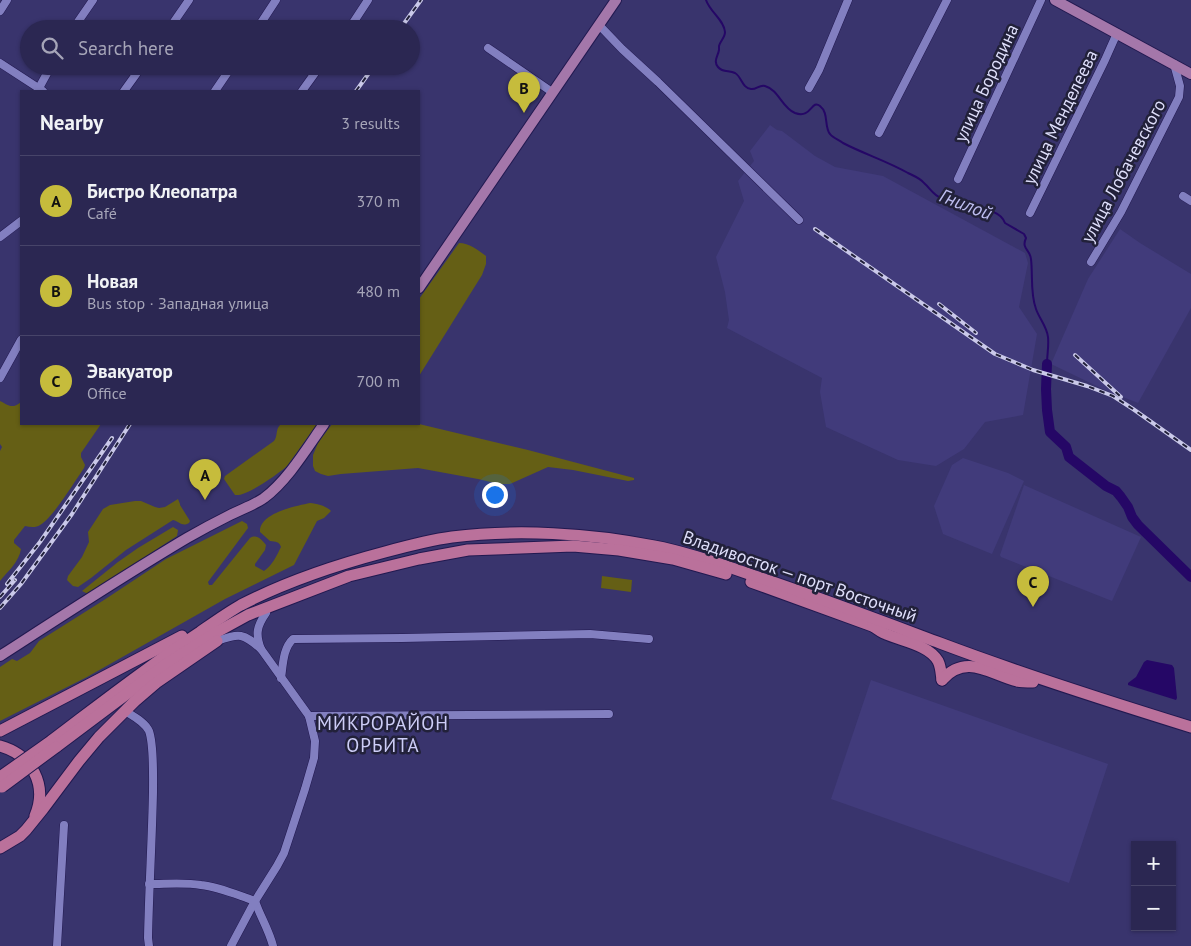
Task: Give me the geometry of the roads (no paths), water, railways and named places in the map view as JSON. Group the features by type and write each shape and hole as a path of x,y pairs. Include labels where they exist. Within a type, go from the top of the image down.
{"highway":[{"name":"Владивосток — порт Восточный","path":"1,784 164,656 239,606 305,576 348,562 420,543 452,537 506,533 607,538 656,546 800,590 947,646 1110,702 1191,727"},
{"name":"Владивосток — порт Восточный","path":"53,744 168,663 217,632 248,614 298,594 349,576 419,559 468,550 573,546 619,550 673,560 735,576 1033,682 1191,734"},
{"path":"0,848 20,836 26,830 99,737 156,683 217,641 298,594"},
{"path":"0,731 239,606"},
{"path":"873,626 884,633 924,648 932,654 940,666 942,680 951,671 958,667 966,666 976,667 1019,682 1033,682"},
{"path":"0,746 24,758 30,764 37,779 40,794 39,802 35,817 26,830"}],"main road":[{"path":"420,287 616,0"},
{"path":"1055,0 1074,5 1117,33 1191,74"},
{"path":"0,656 125,575 190,536 265,497 287,475 323,425"}],"street":[{"path":"0,11 8,0"},
{"path":"79,20 93,0"},
{"path":"175,20 189,0"},
{"path":"263,20 276,0"},
{"path":"354,20 368,0"},
{"path":"809,88 819,70 848,0"},
{"path":"879,133 946,0"},
{"name":"улица Бородина","path":"958,178 1042,0"},
{"path":"599,25 800,220"},
{"name":"улица Менделеева","path":"1030,213 1117,33"},
{"path":"488,48 552,92"},
{"path":"0,63 41,90 47,75"},
{"name":"улица Лобачевского","path":"1091,262 1122,212 1179,98 1180,86 1174,64"},
{"path":"125,90 136,75"},
{"path":"216,90 226,75"},
{"path":"303,90 314,75"},
{"path":"1183,196 1191,201"},
{"path":"0,237 20,222"},
{"path":"0,378 20,342"},
{"path":"261,649 257,633 260,621 266,613"},
{"path":"281,678 286,648 294,639 590,634 648,639"},
{"path":"217,641 237,635 250,639 261,649 308,716 315,741 314,758 284,853 231,946"},
{"path":"125,711 148,729 153,767 149,946"},
{"path":"308,716 609,714"},
{"path":"57,946 64,824"},
{"path":"149,884 183,883 203,885 255,901"},
{"path":"255,901 273,946"}],"waterway":[{"name":"Гнилой","path":"706,0 722,24 725,32 716,61 720,69 735,73 748,88 753,89 760,86 770,88 795,113 805,113 815,105 820,106 825,112 828,131 834,138 917,177 941,198 962,206 987,210 998,214 1005,223 1024,234 1026,238 1025,247 1031,259 1034,303 1048,337 1047,364"},
{"name":"Гнилой","path":"1047,364 1046,389 1050,432 1066,447 1069,457 1106,486 1116,491 1138,525 1191,577"}],"railway":[{"path":"407,20 421,0"},
{"path":"357,90 368,75"},
{"path":"815,229 995,354 1033,370 1113,396 1191,450"},
{"path":"939,304 976,333"},
{"path":"1075,355 1121,397"},
{"path":"0,608 21,584 72,514 129,425"},
{"path":"7,584 40,542 112,438"},
{"path":"0,597 15,580"}],"place":[{"name":"Новая","path":"524,113"},
{"name":"Бистро Клеопатра","path":"205,500"},
{"name":"Эвакуатор","path":"1033,607"}],"district":[{"name":"МИКРОРАЙОН ОРБИТА","path":"383,734"}]}
